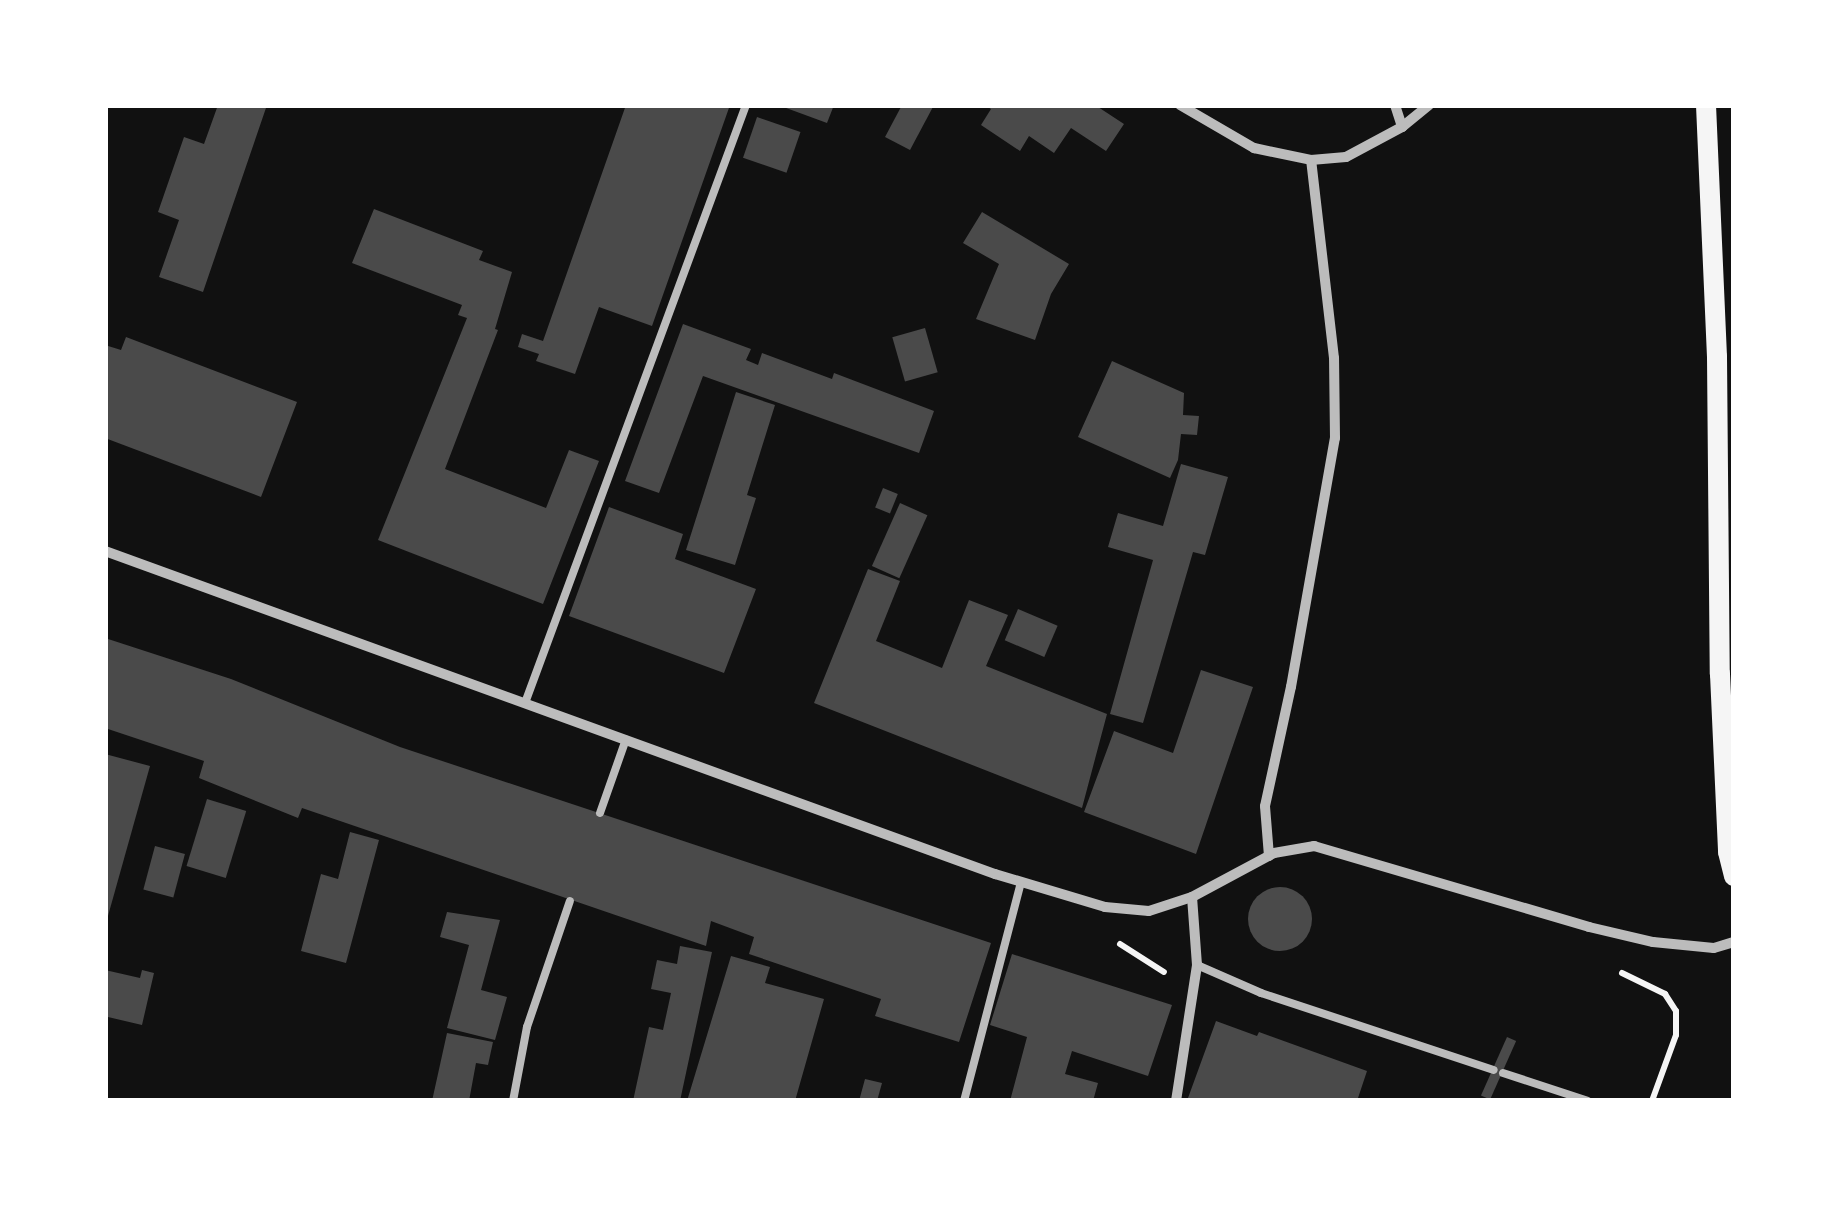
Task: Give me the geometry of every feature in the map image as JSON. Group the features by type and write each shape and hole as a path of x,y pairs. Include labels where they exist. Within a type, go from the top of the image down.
{"main road":[{"path":"1706,105 1725,357 1720,692 1728,852 1734,876"}],"street":[{"path":"1180,105 1254,148 1311,160 1346,157 1402,127 1428,105"},
{"path":"1395,105 1402,127"},
{"path":"1268,856 1265,806 1292,687 1335,438 1334,358 1311,160"},
{"path":"105,551 1022,882 1105,907 1148,911 1192,897 1268,856 1314,846 1589,928 1653,942 1714,948 1734,942"},
{"path":"1176,1101 1197,965 1192,897"}],"lane":[{"path":"525,703 746,105"},
{"path":"600,813 626,739"},
{"path":"964,1101 1022,882"},
{"path":"513,1101 527,1026 570,902"},
{"path":"1197,965 1261,993 1588,1101"}],"path":[{"path":"1589,928 1586,959 1643,981 1664,994 1676,1011 1676,1035 1652,1101"}],"building":[{"path":"218,105 267,105 203,292 159,277 179,220 158,212 184,137 204,144"},
{"path":"626,105 730,105 652,326 599,307 575,374 536,361 539,354 518,347 522,334 543,341"},
{"path":"778,105 834,105 827,123"},
{"path":"902,105 934,105 910,150 885,137"},
{"path":"985,105 1095,105 1124,124 1106,151 1071,128 1054,153 1029,136 1020,151 981,125 991,109"},
{"path":"757,117 800,132 786,173 743,158"},
{"path":"374,209 483,251 479,260 512,272 495,329 498,330 445,469 546,508 569,450 599,461 543,604 378,540 467,318 458,315 462,305 352,263"},
{"path":"982,212 1069,264 1051,294 1035,340 976,319 999,264 963,243"},
{"path":"683,324 751,349 746,360 758,365 762,353 832,379 834,373 934,411 919,453 703,376 659,493 625,481"},
{"path":"925,328 938,372 905,382 892,337"},
{"path":"126,337 297,402 261,497 105,438 105,345 121,350"},
{"path":"1112,361 1184,393 1183,415 1199,416 1197,435 1181,434 1178,460 1170,478 1078,437"},
{"path":"736,392 775,405 747,495 756,498 735,565 686,550"},
{"path":"1181,464 1228,477 1205,555 1193,552 1143,723 1110,714 1153,560 1108,547 1118,513 1163,526"},
{"path":"883,488 898,494 890,513 875,507"},
{"path":"900,503 927,515 899,578 872,566"},
{"path":"609,507 683,534 675,559 756,589 724,673 569,616"},
{"path":"868,569 900,581 876,641 942,668 969,600 1008,615 986,666 1107,714 1082,808 814,703"},
{"path":"1018,609 1058,626 1044,657 1005,640"},
{"path":"105,638 231,679 400,747 991,943 959,1042 875,1016 881,999 749,954 754,937 711,921 706,946 302,808 298,818 199,778 204,761 105,728"},
{"path":"1201,670 1253,687 1196,854 1084,812 1114,731 1173,753"},
{"path":"105,754 150,766 106,923 105,922"},
{"path":"207,799 246,811 226,878 187,866"},
{"path":"350,832 379,840 346,963 301,951 321,874 338,879"},
{"path":"155,846 185,854 173,897 143,889"},
{"path":"1280,887 1303,896 1312,919 1303,942 1280,951 1257,942 1248,919 1257,896"},
{"path":"447,912 500,920 481,990 507,997 495,1040 447,1028 469,945 440,937"},
{"path":"680,946 712,952 680,1101 633,1101 649,1027 663,1030 671,993 651,989 657,960 677,964"},
{"path":"1012,954 1172,1005 1148,1076 1072,1051 1065,1074 1098,1083 1093,1101 1010,1101 1027,1037 990,1025"},
{"path":"731,956 770,967 765,983 824,999 795,1101 687,1101"},
{"path":"105,970 140,978 142,970 154,973 142,1025 108,1017 105,1025"},
{"path":"1216,1021 1257,1036 1259,1032 1367,1071 1357,1101 1188,1098"},
{"path":"447,1033 493,1042 488,1065 476,1063 469,1101 432,1101"},
{"path":"1507,1037 1516,1041 1490,1100 1481,1095"},
{"path":"865,1079 882,1083 877,1101 859,1101"}]}
